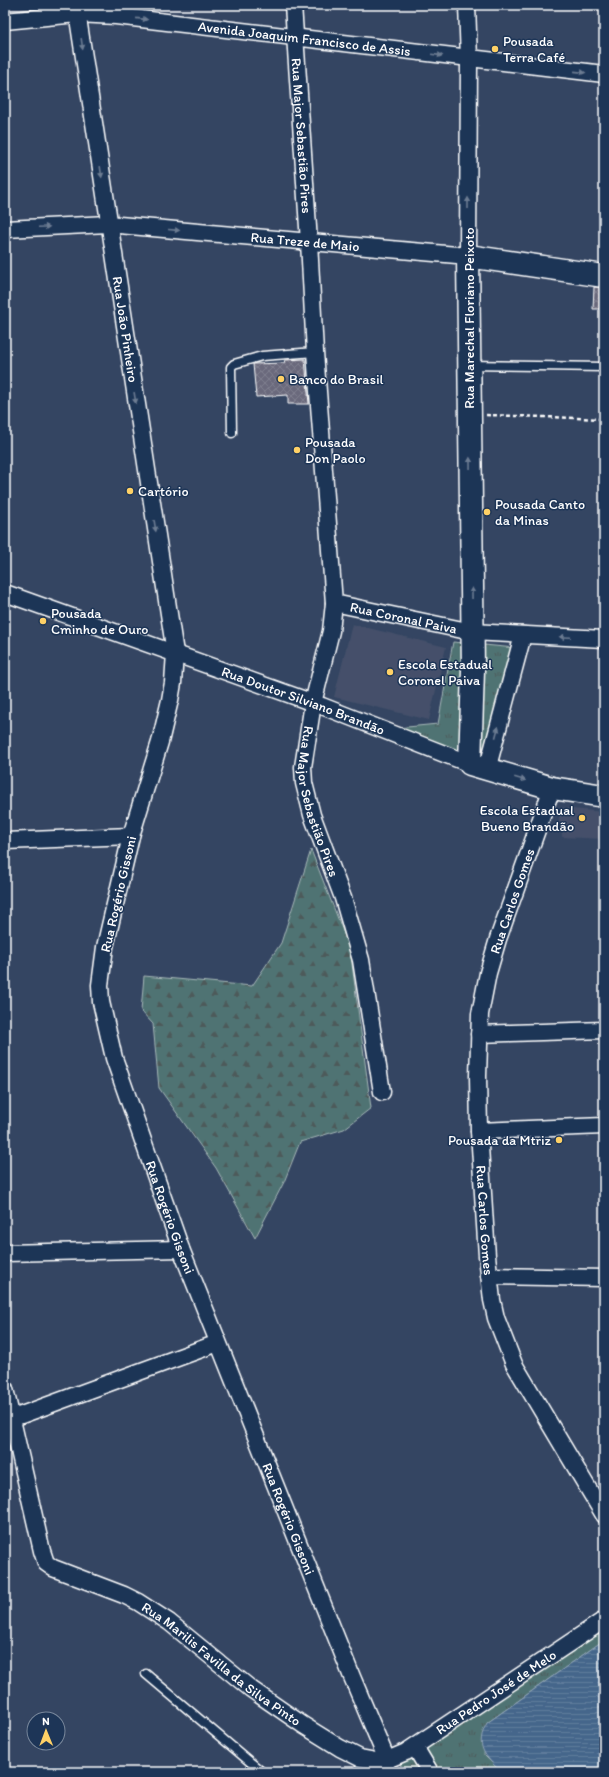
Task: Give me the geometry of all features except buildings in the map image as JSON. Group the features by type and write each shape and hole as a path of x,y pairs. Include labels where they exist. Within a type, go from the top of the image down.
{"street":[{"name":"Rua Major Sebastião Pires","path":"293,5 315,352 334,603 331,631 313,703 303,767 304,783 312,815 343,898 361,960 382,1092"},
{"name":"Rua Marechal Floriano Peixoto","path":"467,5 469,59 468,256 472,632 479,767"},
{"name":"Avenida Joaquim Francisco de Assis","path":"5,21 77,10 469,59 604,74"},
{"name":"Rua João Pinheiro","path":"77,10 108,224 175,654"},
{"name":"Rua Treze de Maio","path":"5,229 108,224 468,256 604,276"},
{"name":"Rua Doutor Silviano Brandão","path":"5,594 313,703 479,767 552,788 604,796"},
{"name":"Rua Coronal Paiva","path":"334,603 472,632 604,639"},
{"path":"479,767 523,635"},
{"name":"Rua Rogério Gissoni","path":"175,654 173,683 169,707 160,742 131,836 105,947 100,985 101,1002 114,1058 181,1249 389,1766"},
{"name":"Rua Carlos Gomes","path":"552,788 496,946 484,993 479,1034 479,1131 489,1276 496,1318 514,1364 604,1515"},
{"path":"5,841 131,836"},
{"path":"479,1034 604,1030"},
{"path":"479,1131 604,1126"},
{"path":"5,1253 181,1249"},
{"path":"489,1276 604,1278"},
{"path":"5,1389 8,1420 218,1343"},
{"name":"Rua Marilis Favilla da Silva Pinto","path":"8,1420 44,1558 49,1566 110,1588 138,1602 169,1622 251,1689 303,1725 360,1758 389,1766"},
{"name":"Rua Pedro José de Melo","path":"389,1766 398,1756 415,1747 604,1620"},
{"path":"415,1747 430,1772"}],"lane":[{"path":"232,433 231,367 234,364 262,356 315,352"},
{"path":"469,365 604,368"},
{"path":"146,1674 262,1772"}],"path":[{"path":"470,414 604,418"}],"shaded area":[{"name":"Escola Estadual Coronel Paiva","path":"352,624 446,647 429,720 334,697"},
{"name":"Escola Estadual Bueno Brandão","path":"562,808 604,812 604,839 562,837 562,826 559,825 559,812 562,812"},
{"path":"604,1640 604,1772 501,1772 486,1756 481,1744 483,1731 487,1723"}],"green space":[{"path":"453,642 515,648 482,762 397,728 438,724"},
{"path":"311,850 350,949 371,1108 344,1129 300,1142 284,1182 255,1238 216,1168 159,1088 153,1024 141,1011 144,976 252,986 281,943"},
{"path":"604,1628 604,1640 487,1723 484,1755 501,1772 404,1772 399,1762 424,1750"}],"place":[{"name":"Pousada Terra Café","path":"495,49"},
{"name":"Banco do Brasil","path":"281,379"},
{"name":"Pousada Don Paolo","path":"297,450"},
{"name":"Cartório","path":"130,491"},
{"name":"Pousada Canto da Minas","path":"487,512"},
{"name":"Pousada Cminho de Ouro","path":"43,621"},
{"name":"Escola Estadual Coronel Paiva","path":"390,672"},
{"name":"Escola Estadual Bueno Brandão","path":"582,818"},
{"name":"Pousada da Mtriz","path":"559,1140"}]}
